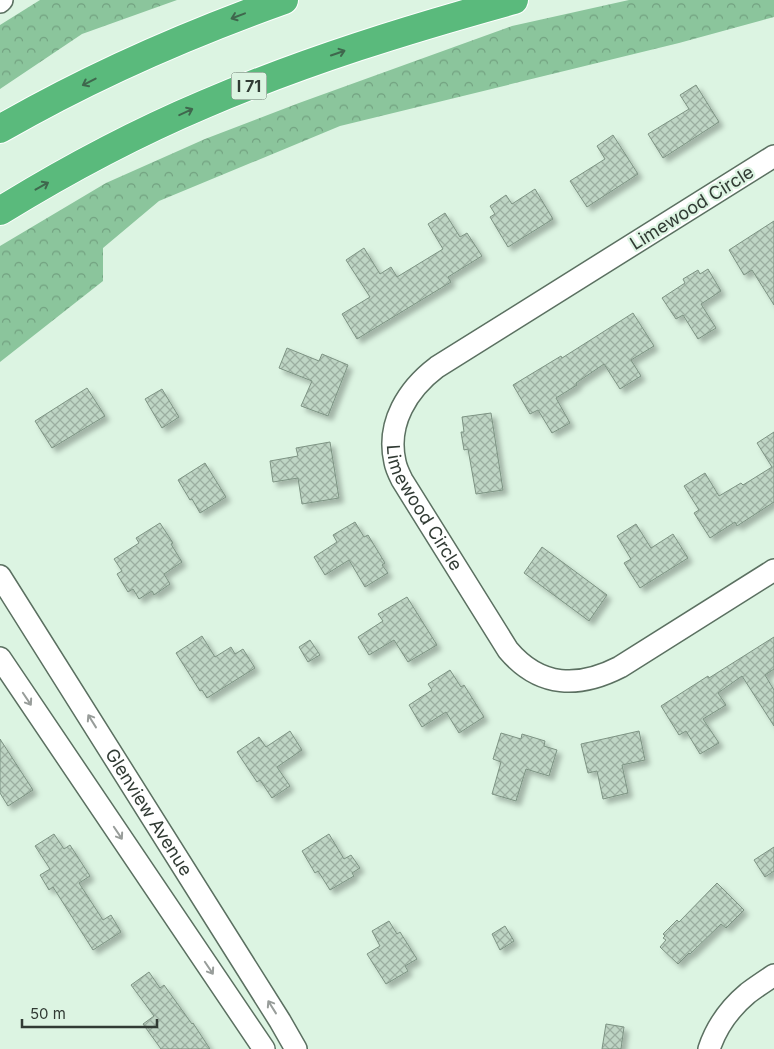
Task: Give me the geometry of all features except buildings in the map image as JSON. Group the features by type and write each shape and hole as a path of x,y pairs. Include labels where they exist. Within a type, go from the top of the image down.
{"highway":[{"path":"0,129 116,68 238,16 284,0"},
{"name":"I 71","path":"0,211 37,188 125,141 204,104 286,71 388,36 514,0"}],"street":[{"name":"Limewood Circle","path":"774,156 437,367 417,384 406,400 397,417 393,440 395,463 402,480 508,650 530,670 547,677 558,680 582,681 606,674 774,570"},
{"name":"Glenview Avenue","path":"0,576 275,1012 296,1049"},
{"path":"0,658 264,1049"},
{"path":"709,1049 717,1031 736,1004 774,975"}],"green space":[{"path":"40,0 177,0 82,34 0,89 0,25"},
{"path":"629,0 774,0 774,17 679,43 340,126 159,201 103,248 103,281 0,362 0,246 106,183 205,139 512,26"}]}
